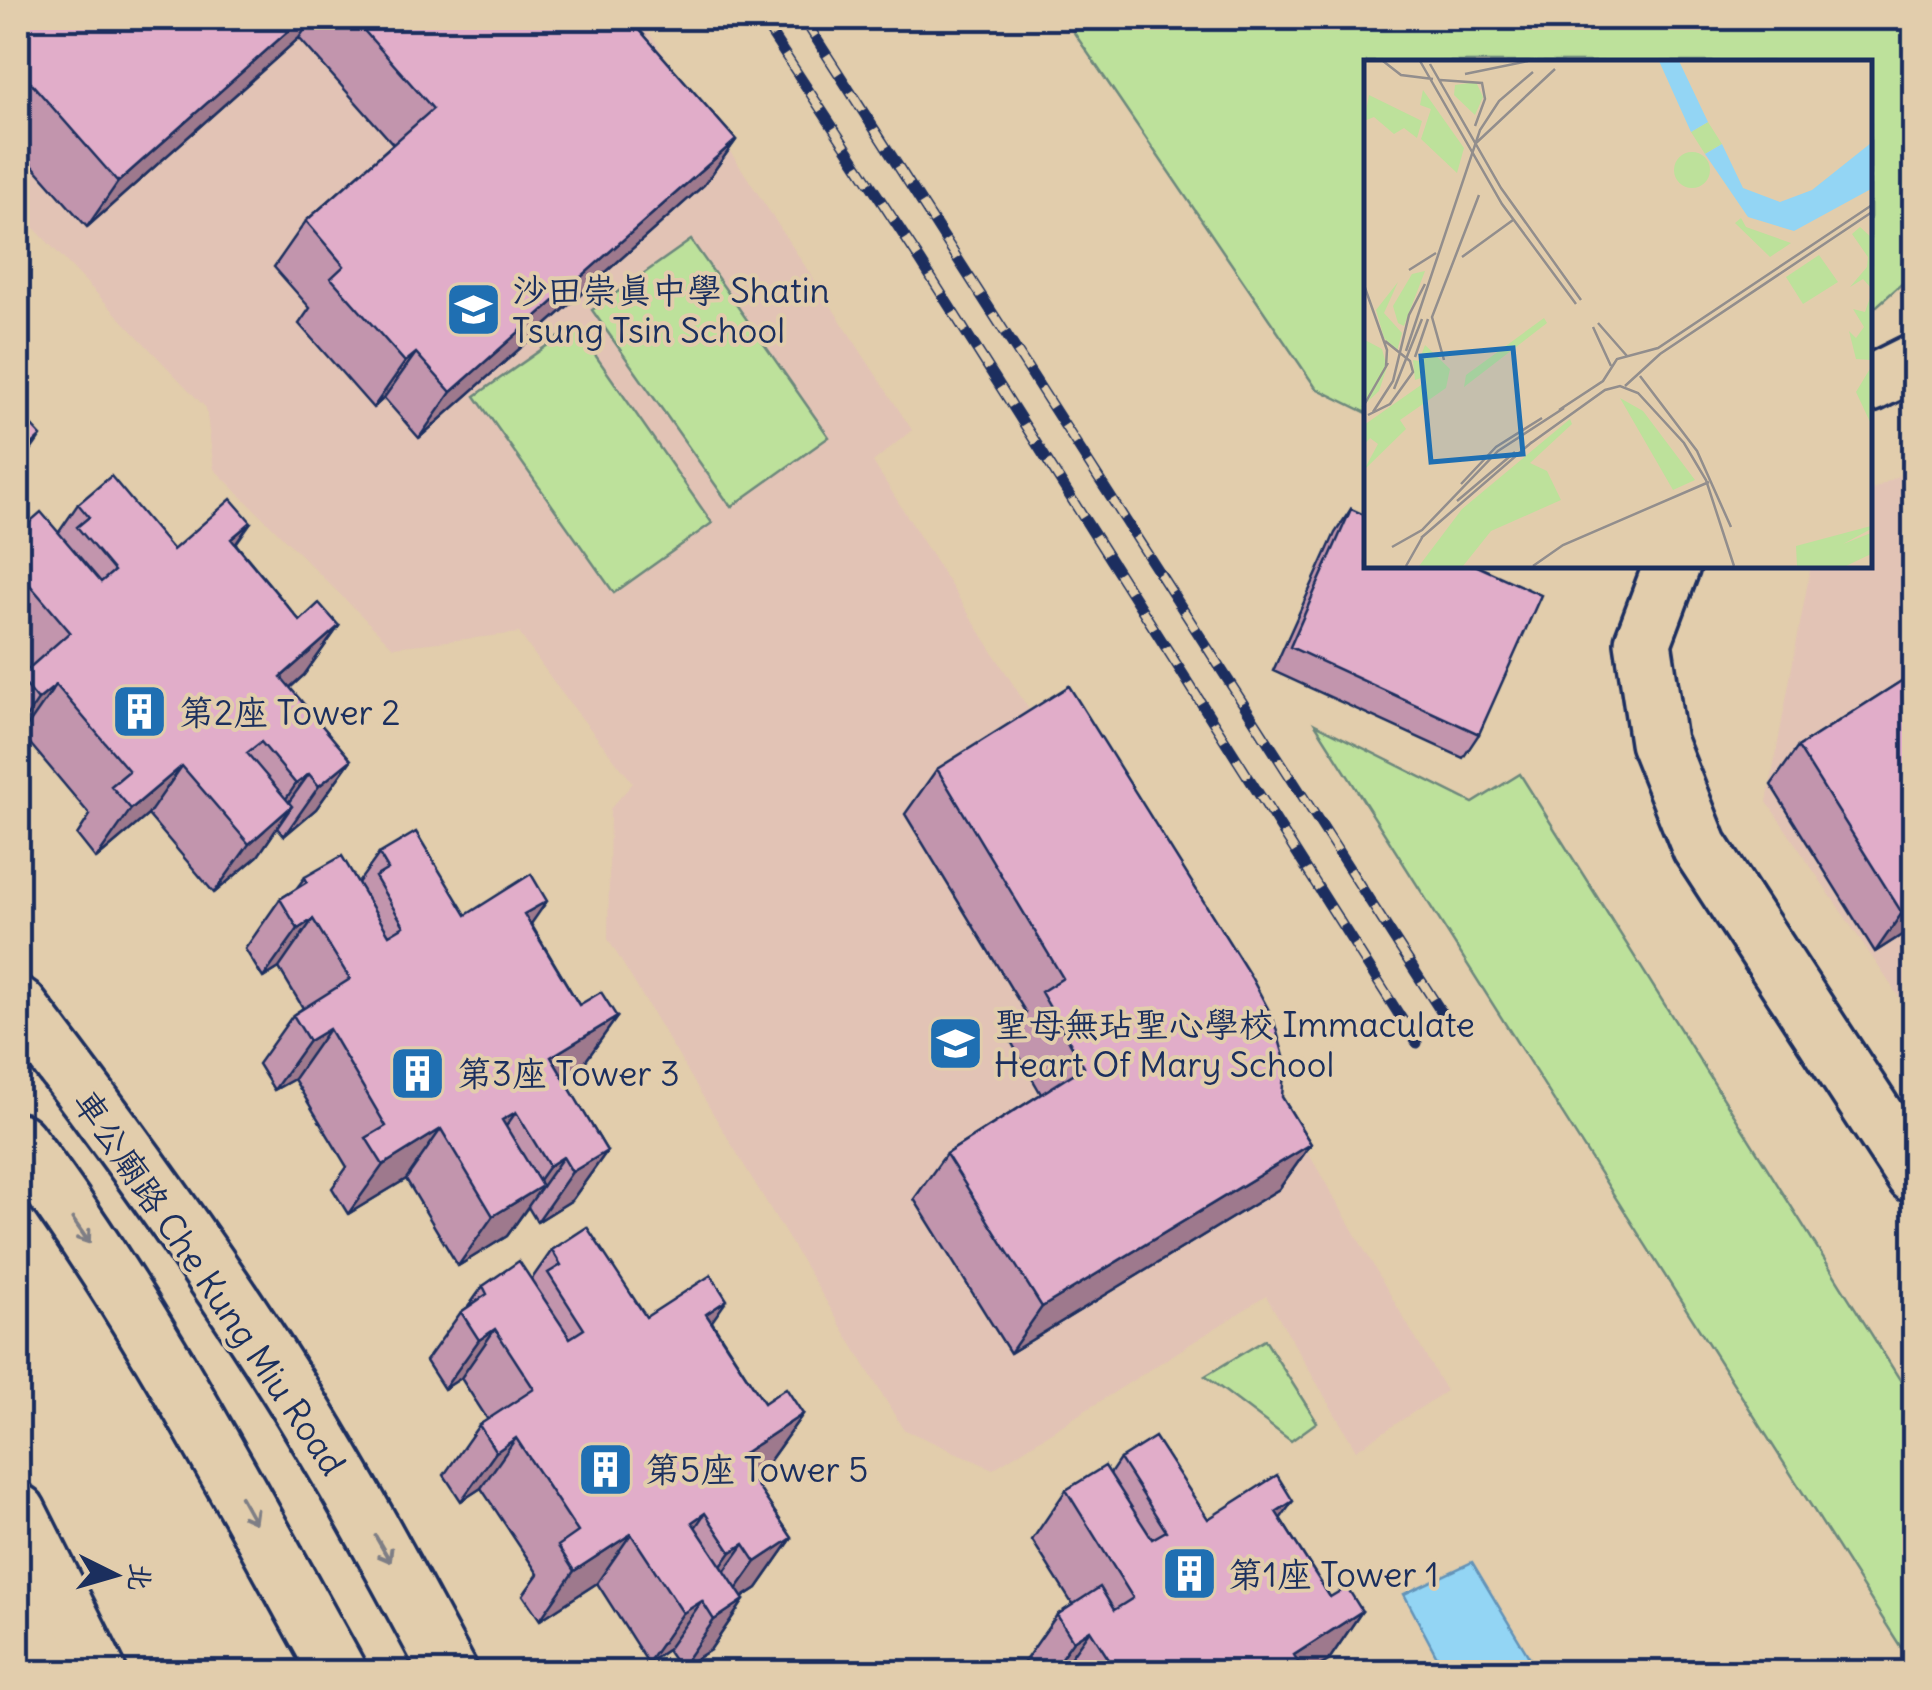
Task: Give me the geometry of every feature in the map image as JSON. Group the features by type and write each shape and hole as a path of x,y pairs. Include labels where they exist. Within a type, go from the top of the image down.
{"main road":[{"path":"1872,374 1914,343"},
{"path":"1872,383 1914,362"},
{"path":"1671,568 1643,642 1658,742 1700,848 1914,1175"},
{"name":"車公廟路 Che Kung Miu Road","path":"18,1005 91,1100 257,1338 334,1464 449,1672"},
{"path":"22,1146 149,1335 338,1672"},
{"path":"18,1512 98,1672"},
{"path":"18,1622 51,1672"}],"shaded area":[{"path":"18,18 639,18 912,430 873,462 1306,1149 1446,1391 1356,1450 1266,1296 993,1469 903,1429 608,939 610,809 633,783 519,633 393,647 214,469 206,408 18,211"},
{"path":"1914,467 1914,1019 1767,802 1810,568 1872,568 1872,490"}],"green space":[{"path":"1064,18 1596,18 1639,26 1625,18 1833,18 1828,28 1837,26 1841,18 1914,18 1914,273 1872,310 1872,60 1364,60 1364,412 1316,388"},
{"path":"691,240 829,437 731,507 592,310"},
{"path":"575,326 712,523 614,593 475,396"},
{"path":"1315,724 1473,803 1520,774 1914,1402 1914,1668"},
{"path":"1265,1340 1317,1422 1291,1441 1205,1376"}],"water":[{"path":"1472,1562 1538,1672 1445,1672 1404,1594"}],"building":[{"path":"18,18 303,18 118,182 18,68"},
{"path":"353,18 629,18 736,140 451,392 416,353 405,362 331,278 344,266 306,221 433,109"},
{"path":"18,411 41,436 18,458"},
{"name":"第2座 Tower 2","path":"111,476 173,550 231,499 251,522 231,539 300,621 319,603 339,626 281,677 351,760 319,786 309,774 296,784 261,742 247,753 292,806 249,844 182,766 131,809 111,786 129,771 56,685 38,700 19,677 70,632 24,578 18,584 18,532 41,512 101,582 114,571 77,527 89,517 78,504"},
{"path":"1351,509 1364,515 1364,568 1482,568 1541,595 1479,734 1290,647"},
{"path":"1914,673 1914,906 1902,913 1798,747"},
{"path":"1069,686 1273,1018 1285,1060 1282,1097 1311,1144 1042,1307 946,1154 1084,1067 1041,992 1063,978 937,769"},
{"name":"第3座 Tower 3","path":"416,832 466,915 531,874 547,901 524,914 579,1005 601,992 617,1017 551,1057 607,1151 572,1172 563,1157 549,1166 516,1112 502,1120 542,1186 493,1216 441,1129 383,1165 366,1138 386,1126 329,1029 309,1041 293,1015 350,979 313,919 298,929 280,899 307,882 305,877 342,856 389,935 404,926 375,877 388,869 379,854"},
{"name":"第5座 Tower 5","path":"587,1227 646,1317 711,1275 727,1300 706,1314 764,1403 786,1388 803,1414 738,1457 792,1538 756,1562 744,1544 731,1552 705,1513 692,1522 744,1600 714,1620 702,1601 683,1613 631,1534 574,1571 558,1546 578,1532 516,1438 496,1452 479,1425 534,1389 495,1329 479,1340 461,1312 487,1294 483,1286 519,1261 570,1338 584,1329 548,1273 561,1265 552,1250"},
{"path":"1155,1437 1208,1519 1277,1475 1293,1501 1276,1512 1330,1597 1347,1587 1362,1611 1294,1655 1304,1672 1117,1672 1090,1630 1073,1641 1057,1615 1100,1587 1114,1610 1133,1598 1066,1490 1105,1466 1152,1539 1166,1531 1120,1459"}],"railway":[{"path":"761,18 920,260 1417,1043"},
{"path":"803,18 1449,1024"}],"place":[{"name":"沙田崇真中學 Shatin Tsung Tsin School","path":"473,310"},
{"name":"第2座 Tower 2","path":"140,712"},
{"name":"聖母無玷聖心學校 Immaculate Heart Of Mary School","path":"955,1044"},
{"name":"第3座 Tower 3","path":"418,1073"},
{"name":"第5座 Tower 5","path":"606,1469"},
{"name":"第1座 Tower 1","path":"1189,1574"}]}
